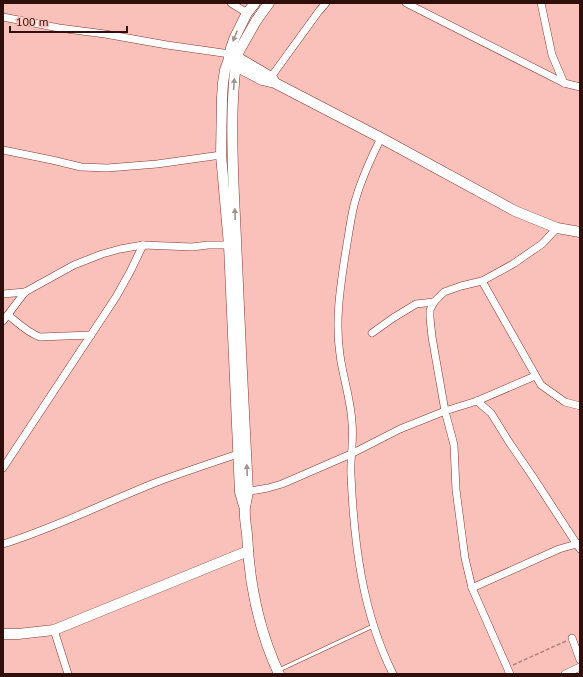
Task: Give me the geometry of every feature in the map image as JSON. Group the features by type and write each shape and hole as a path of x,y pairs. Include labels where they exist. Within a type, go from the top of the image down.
{"main road":[{"path":"255,3 247,13 231,48 233,60 232,160 240,341 244,492 248,550 252,581 259,615 265,638 278,672"},
{"path":"244,492 238,454 228,245 221,155 223,83 225,70 239,51 256,21 269,3"},
{"path":"233,60 262,80 273,80 515,211 557,228 580,232"},
{"path":"3,634 54,630 248,550"}],"street":[{"path":"230,3 247,13"},
{"path":"273,80 319,11 326,3"},
{"path":"406,3 564,83 580,87"},
{"path":"541,3 552,55 564,83"},
{"path":"3,17 59,28 215,52 233,60"},
{"path":"380,138 362,179 354,206 341,283 338,313 340,355 353,424 351,454 353,514 362,586 373,626 393,674"},
{"path":"3,150 81,166 107,168 157,164 221,155"},
{"path":"508,671 472,588 468,574 456,490 454,445 445,411 430,310 434,302 444,292 482,281 513,264 542,244 557,228"},
{"path":"3,294 25,292 74,265 120,249 143,245 192,247 228,245"},
{"path":"3,468 116,297 143,245"},
{"path":"482,281 541,385 566,402 580,406"},
{"path":"3,321 25,292"},
{"path":"372,333 392,318 416,304 434,302"},
{"path":"8,315 21,327 40,337 91,335"},
{"path":"244,492 282,484 351,454 400,429 445,411 477,401 535,376"},
{"path":"472,588 559,549 579,545 491,414 477,401"},
{"path":"3,544 62,522 157,482 238,454"},
{"path":"54,630 68,674"},
{"path":"572,638 580,660"},
{"path":"565,674 580,667"}],"lane":[{"path":"278,672 373,626"}],"path":[{"path":"508,671 572,638"}]}
